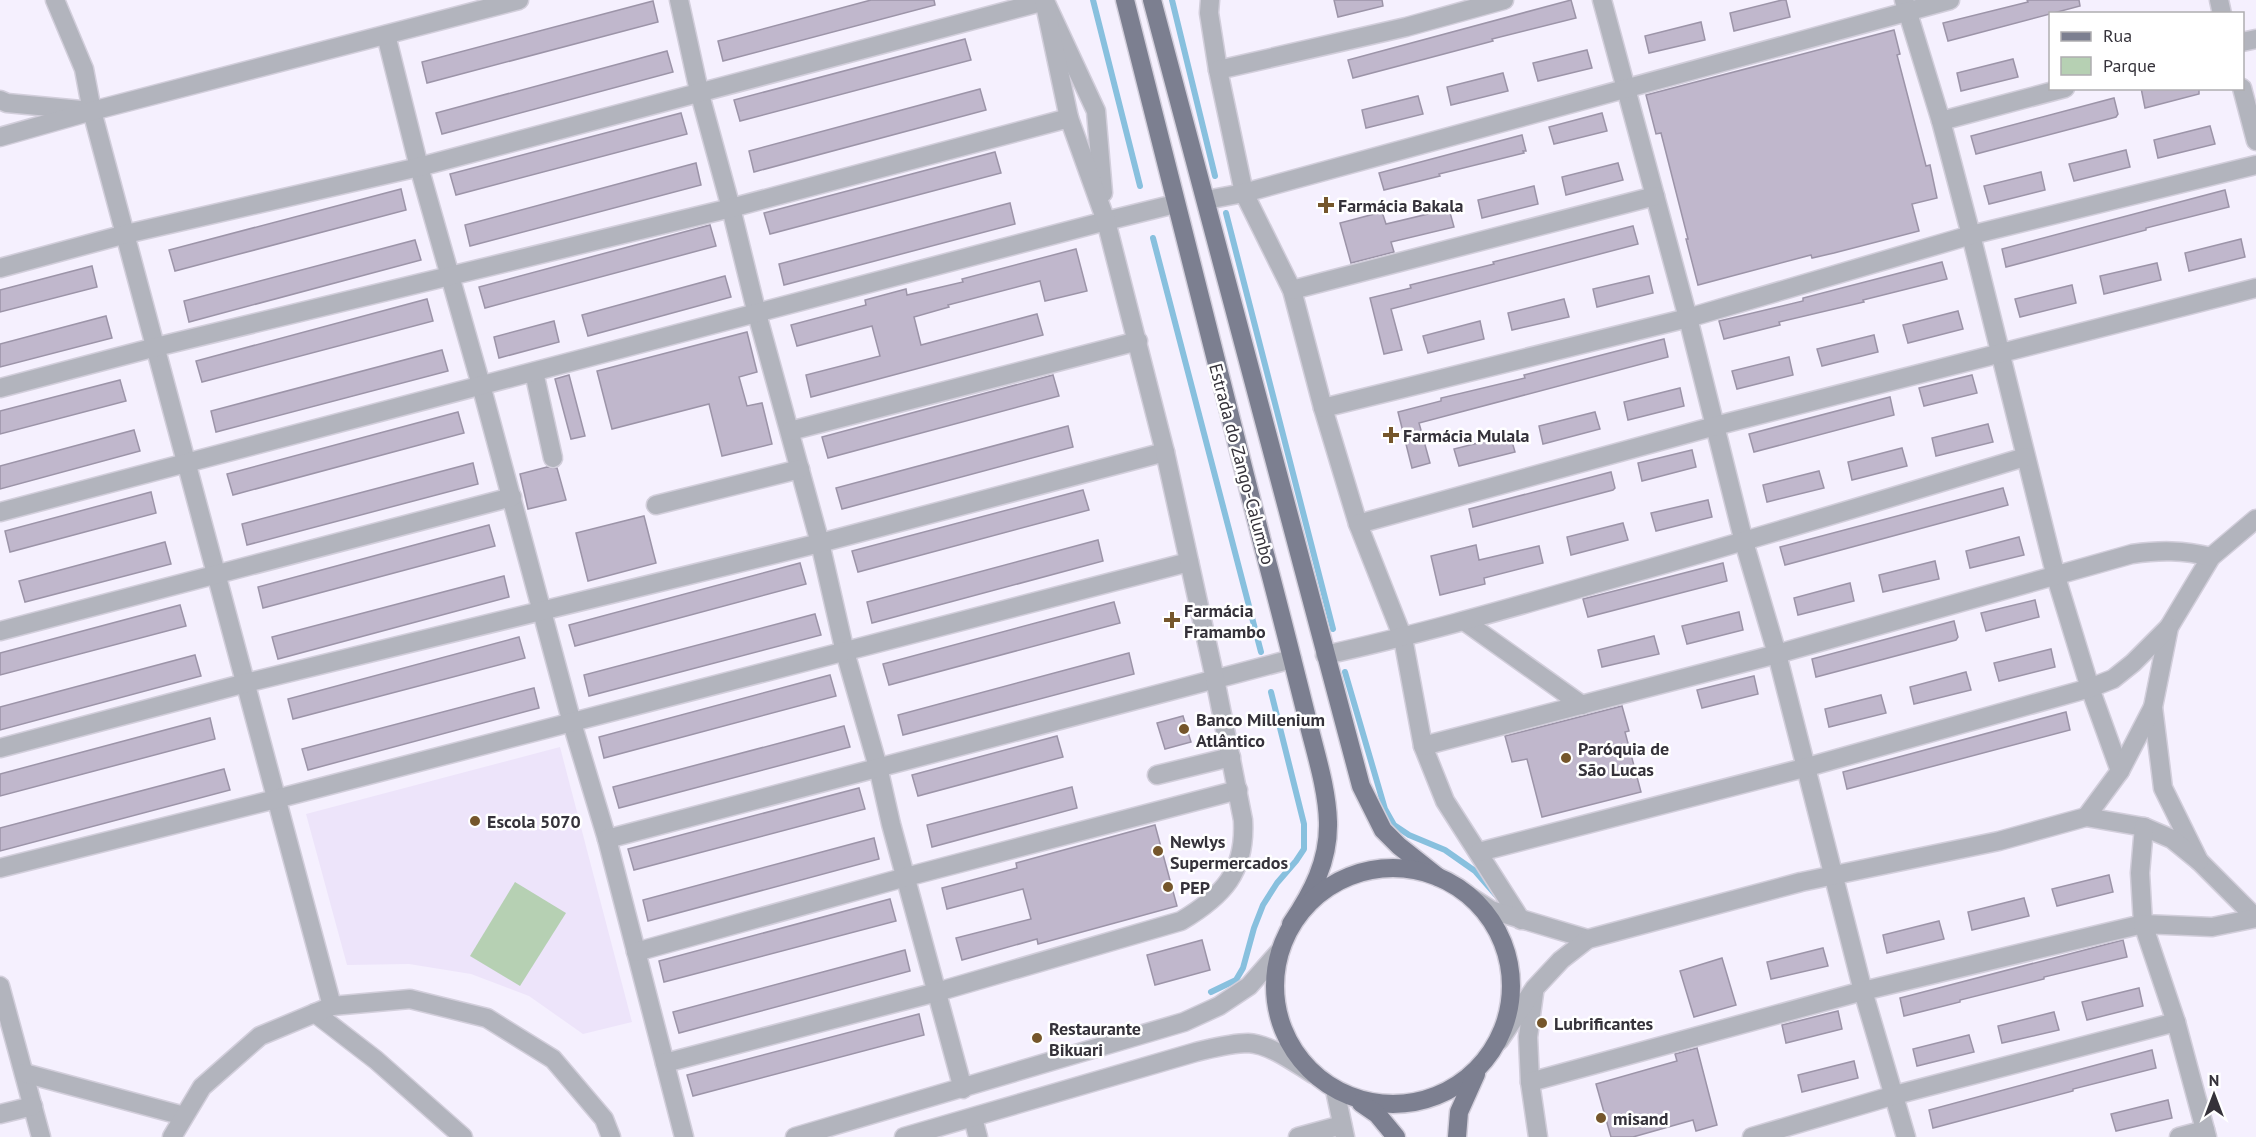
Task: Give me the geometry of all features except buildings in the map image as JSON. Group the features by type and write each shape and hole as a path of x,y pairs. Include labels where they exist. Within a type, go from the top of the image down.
{"main road":[{"name":"Estrada do Zango-Calumbo","path":"1125,0 1175,204 1293,659 1316,756 1328,822 1321,870 1309,897 1291,924"},
{"name":"Estrada do Zango-Calumbo","path":"1152,0 1361,786 1383,830 1438,877"},
{"path":"1396,1137 1377,1114 1355,1099 1335,1090 1313,1074 1293,1050 1279,1022 1273,988 1278,953 1291,924 1311,900 1334,884 1358,873 1385,868 1412,870 1438,877 1471,897 1492,921 1506,949 1512,980 1509,1012 1499,1041 1480,1068 1459,1112 1457,1137"},
{"path":"1355,1099 1388,1105 1422,1101 1453,1089 1480,1068"}],"street":[{"path":"55,0 84,69 92,111 276,800 324,1009 376,1060 463,1137"},
{"path":"0,137 519,0"},
{"path":"679,0 699,91 820,543 845,652 878,767 963,1089"},
{"path":"1210,0 1209,13 1218,70 1244,193 1292,290 1323,408 1358,524 1403,638 1424,746 1445,801 1521,920"},
{"path":"1218,70 1406,27 1504,0"},
{"path":"1602,0 1688,318 1744,542 1777,654 1804,768 1863,991 1906,1137"},
{"path":"1206,200 1244,193 1626,87 1905,5 1950,0"},
{"path":"0,268 126,234 418,167 1044,1"},
{"path":"665,1063 937,992 1181,921 1221,893 1235,873 1244,835 1238,790 1215,679 1165,452 1106,221 1069,118 1044,1"},
{"path":"1044,1 1096,111 1106,221"},
{"path":"1905,5 1941,121 2056,577 2090,688 2120,771"},
{"path":"386,35 418,167 481,385 572,723 607,839 684,1137"},
{"path":"1941,121 2057,90"},
{"path":"2243,90 2256,141"},
{"path":"0,100 7,103 92,111"},
{"path":"0,388 156,346 731,208 1069,118"},
{"path":"1323,408 1688,318 1971,235 2256,165"},
{"path":"1292,290 1655,196"},
{"path":"0,512 1175,204"},
{"path":"1358,524 1715,426 2256,288"},
{"path":"789,431 1137,341"},
{"path":"534,372 553,458"},
{"path":"0,748 246,683 820,543 1165,452"},
{"path":"1325,655 1403,638 1464,621 1744,542 2025,458"},
{"path":"656,505 800,469"},
{"path":"0,631 512,497"},
{"path":"1479,852 1804,768 2090,688 2113,679 2133,663 2169,627 2211,557 2256,519"},
{"path":"1424,746 1777,654 2132,554 2157,550 2185,551 2211,557"},
{"path":"0,868 276,800 1189,562"},
{"path":"1464,621 1582,705"},
{"path":"2086,817 2120,771 2153,707 2169,627"},
{"path":"607,839 1293,659"},
{"path":"2153,707 2163,788 2199,861"},
{"path":"1157,775 1231,757"},
{"path":"636,952 906,877 1238,790"},
{"path":"1499,1041 1534,989 1561,960 1588,939 1832,875 1999,841 2086,817 2144,827 2172,839 2199,861 2256,918"},
{"path":"2144,827 2140,873 2143,924 2176,1022 2206,1133 2180,1137"},
{"path":"1471,897 1491,910 1588,939"},
{"path":"1530,1082 1863,991 2143,924 2212,927 2256,918"},
{"path":"795,1137 1184,1022 1219,1006 1249,986 1278,953"},
{"path":"1534,989 1528,1037 1530,1082 1538,1137"},
{"path":"1,992 41,1137"},
{"path":"172,1137 202,1087 260,1036 324,1009 410,999 487,1018 553,1059 604,1119 611,1137"},
{"path":"1752,1137 1895,1095 2176,1022"},
{"path":"904,1137 1230,1044 1251,1043 1283,1054 1313,1074"},
{"path":"24,1073 184,1116"},
{"path":"1298,1137 1343,1131 1335,1090"},
{"path":"0,1114 33,1106"},
{"path":"973,1118 978,1137"}],"shaded area":[{"path":"560,747 632,1022 583,1034 529,996 471,974 409,964 347,965 306,814"}],"green space":[{"path":"515,882 566,913 520,986 470,956"}],"waterway":[{"path":"1093,0 1140,186"},
{"path":"1172,0 1215,176"},
{"path":"1226,213 1333,629"},
{"path":"1153,238 1261,652"},
{"path":"1345,672 1385,809 1394,825 1409,835 1445,850 1475,871 1496,895"},
{"path":"1211,992 1236,980 1243,968 1263,905 1304,849 1304,824 1271,692"}],"place":[{"name":"Farmácia Bakala","path":"1326,205"},
{"name":"Farmácia Mulala","path":"1391,435"},
{"name":"Farmácia Framambo","path":"1172,620"},
{"name":"Banco Millenium Atlântico","path":"1184,729"},
{"name":"Paróquia de São Lucas","path":"1566,758"},
{"name":"Escola 5070","path":"475,821"},
{"name":"Newlys Supermercados","path":"1158,851"},
{"name":"PEP","path":"1168,887"},
{"name":"Lubrificantes","path":"1542,1023"},
{"name":"Restaurante Bikuari","path":"1037,1038"},
{"name":"misand","path":"1601,1118"}]}
